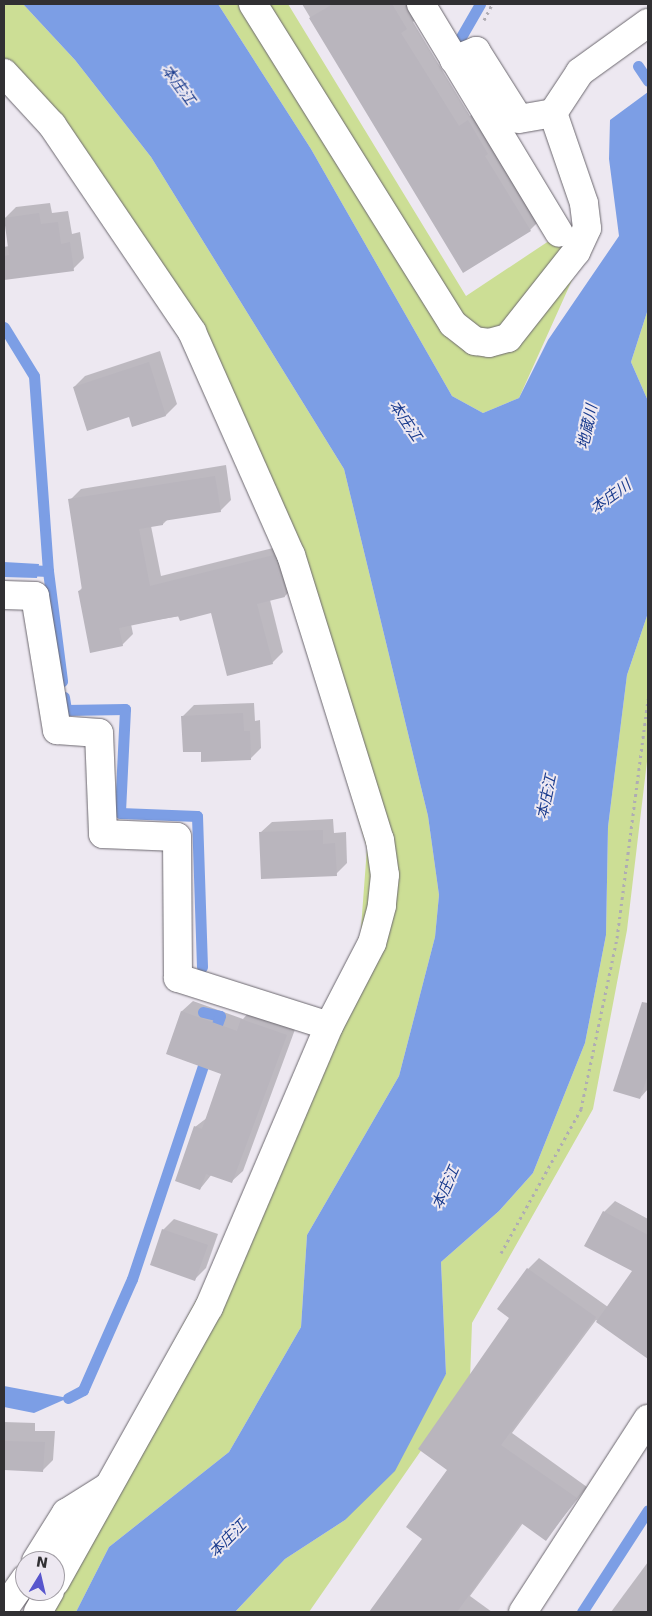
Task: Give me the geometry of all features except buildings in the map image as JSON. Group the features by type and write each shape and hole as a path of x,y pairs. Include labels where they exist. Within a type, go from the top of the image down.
{"street":[{"path":"253,4 453,324 475,341 489,343 508,338 576,252 587,228 584,203 553,112"},
{"path":"421,4 559,233"},
{"path":"454,60 476,52 519,119 553,112 580,72 648,23"},
{"path":"4,73 52,125 192,332 291,555 380,840 385,875 382,906 372,943 329,1026 209,1307 65,1564"},
{"path":"4,595 34,596 57,730 99,733 103,834 177,837 178,978 329,1026"},
{"path":"523,1612 648,1419"},
{"path":"42,1551 66,1513 109,1486"},
{"path":"4,1609 15,1593"},
{"path":"38,1612 44,1601"}],"path":[{"path":"501,1253 581,1109 617,938 648,699"}],"green space":[{"path":"4,4 23,4 75,60 151,157 344,469 428,816 439,895 435,937 399,1076 307,1235 301,1327 229,1452 109,1547 76,1612 26,1612 32,1601 65,1601 65,1551 59,1551 199,1295 360,941 367,848 278,550 190,346 42,124 4,85"},
{"path":"218,4 288,4 466,296 570,227 586,249 519,398 483,413 452,396 311,149"},
{"path":"648,309 648,401 631,362"},
{"path":"648,613 648,753 627,930 593,1109 472,1323 470,1380 309,1612 235,1612 285,1559 345,1520 446,1374 441,1262 499,1211 533,1173 585,1043 606,935 608,827 627,675"}],"water":[{"path":"23,4 218,4 311,149 452,396 483,413 519,398 548,340 619,236 609,159 610,120 648,92 648,309 631,362 648,401 648,613 627,675 608,827 606,935 585,1043 533,1173 499,1211 441,1262 446,1374 395,1471 345,1520 285,1559 235,1612 76,1612 109,1547 229,1452 301,1327 307,1235 399,1076 435,937 439,895 428,816 344,469 151,157 75,60"},
{"path":"4,562 39,564 37,578 4,577"},
{"path":"4,1386 68,1398 34,1413 4,1407"}],"waterway":[{"path":"461,37 480,4"},
{"path":"638,66 648,81"},
{"path":"4,327 34,376 48,571"},
{"path":"4,569 48,571 62,681"},
{"path":"64,697 66,710 125,709 120,813 197,816 202,967"},
{"path":"203,1012 220,1016 212,1038"},
{"path":"68,1398 83,1390 132,1279 207,1054"},
{"path":"582,1612 648,1510"}],"water label":[{"name":"本庄江","path":"178,85"},
{"name":"本庄江","path":"405,421"},
{"name":"地蔵川","path":"588,427"},
{"name":"本庄川","path":"611,497"},
{"name":"本庄江","path":"547,797"},
{"name":"本庄江","path":"446,1188"},
{"name":"本庄江","path":"228,1539"}]}
